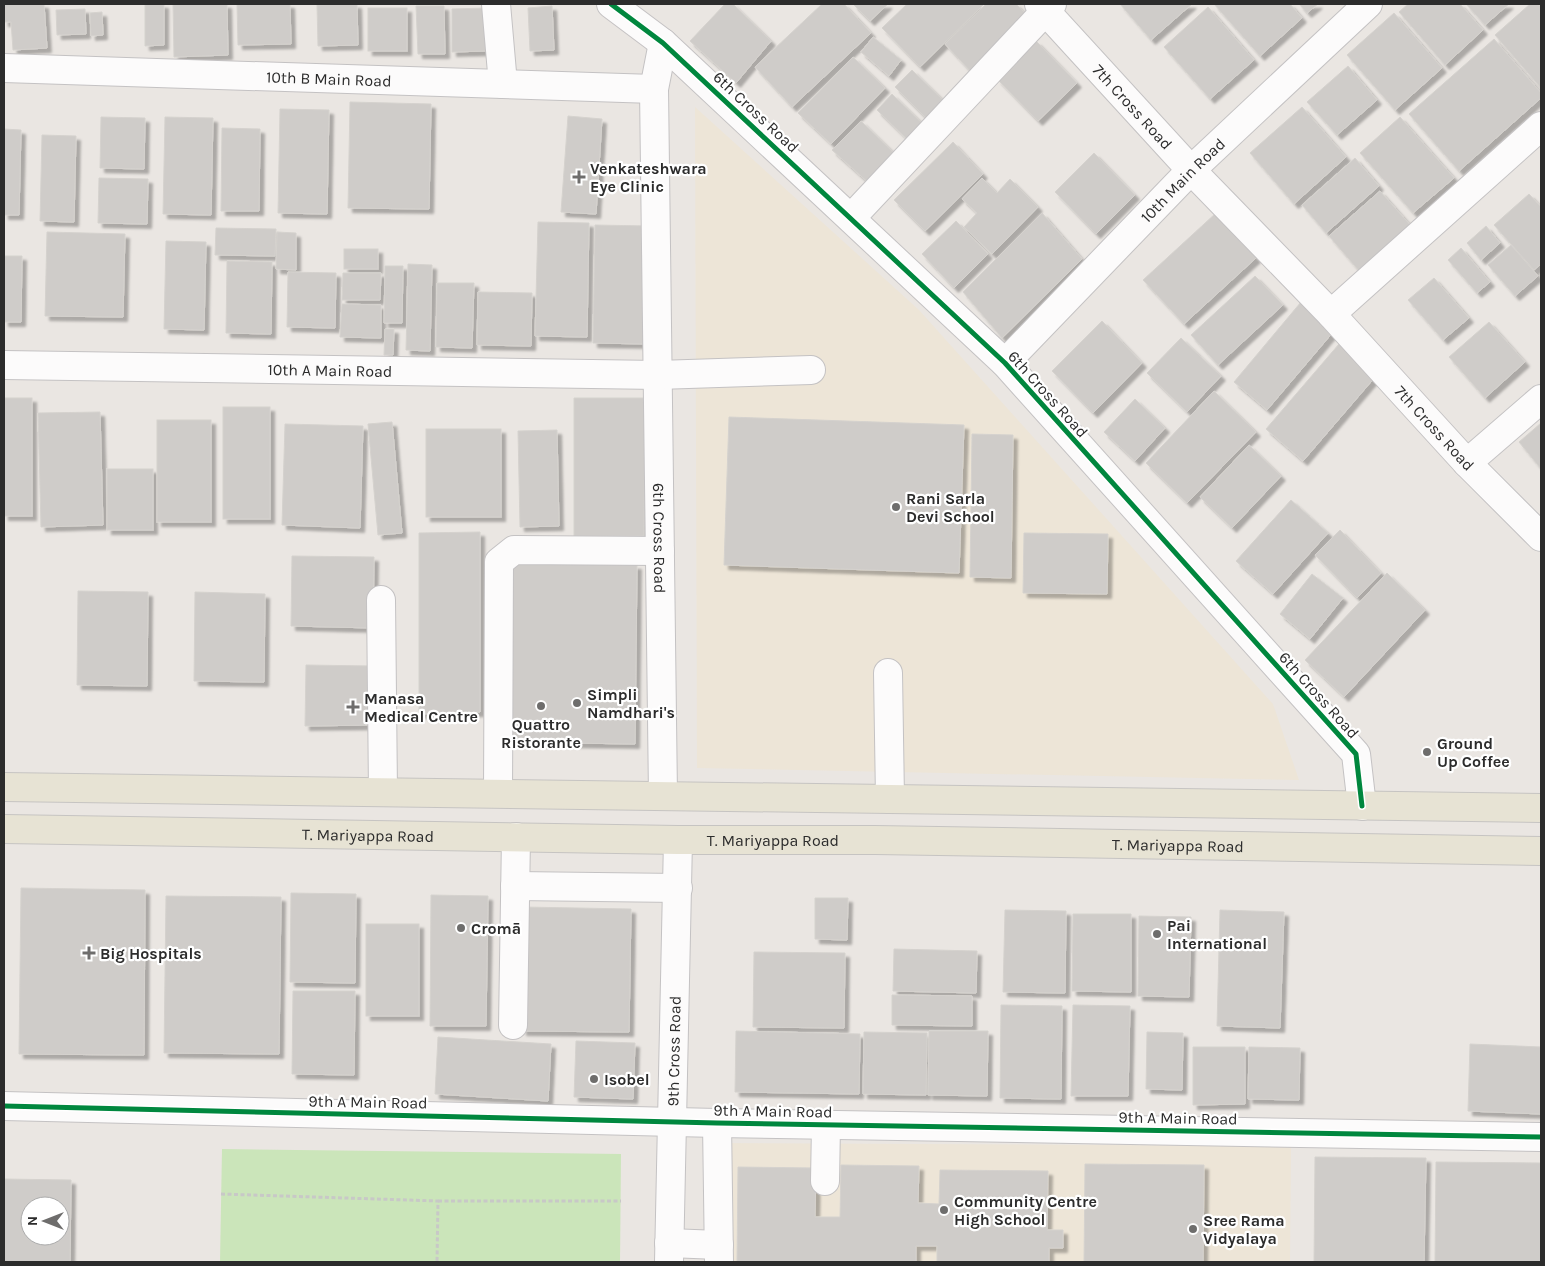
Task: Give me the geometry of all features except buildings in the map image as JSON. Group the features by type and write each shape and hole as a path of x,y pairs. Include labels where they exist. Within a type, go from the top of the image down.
{"main road":[{"path":"4,786 1541,808"},
{"name":"T. Mariyappa Road","path":"4,828 678,840 875,840 1541,851"}],"street":[{"path":"496,4 503,84"},
{"name":"6th Cross Road","path":"611,4 664,43 1004,363 1356,754 1362,806"},
{"name":"10th Main Road","path":"1004,363 1191,170 1368,4"},
{"path":"851,218 1046,6"},
{"name":"7th Cross Road","path":"1046,6 1191,170 1332,314 1467,463 1541,537"},
{"name":"6th Cross Road","path":"664,43 654,89 664,796"},
{"name":"10th B Main Road","path":"4,68 654,89"},
{"path":"1332,314 1541,126"},
{"name":"10th A Main Road","path":"4,365 658,375 811,370"},
{"path":"1467,463 1541,399"},
{"path":"498,793 499,562 514,550 660,551"},
{"path":"381,600 383,792"},
{"path":"888,673 890,799"},
{"path":"513,1025 516,837"},
{"name":"9th Cross Road","path":"669,1253 678,840"},
{"path":"515,886 678,888"},
{"name":"9th A Main Road","path":"4,1106 717,1123 1541,1137"},
{"path":"669,1253 719,1253 717,1123"},
{"path":"825,1181 826,1125"}],"path":[{"path":"221,1194 438,1201 621,1201"},
{"path":"437,1262 438,1201"}],"shaded area":[{"name":"Rani Sarla Devi School","path":"695,107 919,310 1273,704 1299,780 697,768"},
{"path":"707,1143 1291,1146 1290,1262 706,1262"}],"green space":[{"path":"222,1149 621,1154 620,1262 220,1262"}],"cycle path":[{"path":"611,4 663,43 1005,363 1356,754 1362,806"},
{"path":"4,1106 717,1123 1541,1137"}],"place":[{"name":"Venkateshwara Eye Clinic","path":"579,177"},
{"name":"Rani Sarla Devi School","path":"896,507"},
{"name":"Simpli Namdhari's","path":"577,703"},
{"name":"Quattro Ristorante","path":"541,706"},
{"name":"Manasa Medical Centre","path":"353,707"},
{"name":"Ground Up Coffee","path":"1427,752"},
{"name":"Cromā","path":"461,928"},
{"name":"Pai International","path":"1157,934"},
{"name":"Big Hospitals","path":"89,953"},
{"name":"Isobel","path":"594,1079"},
{"name":"Community Centre High School","path":"944,1210"},
{"name":"Sree Rama Vidyalaya","path":"1193,1229"}]}
